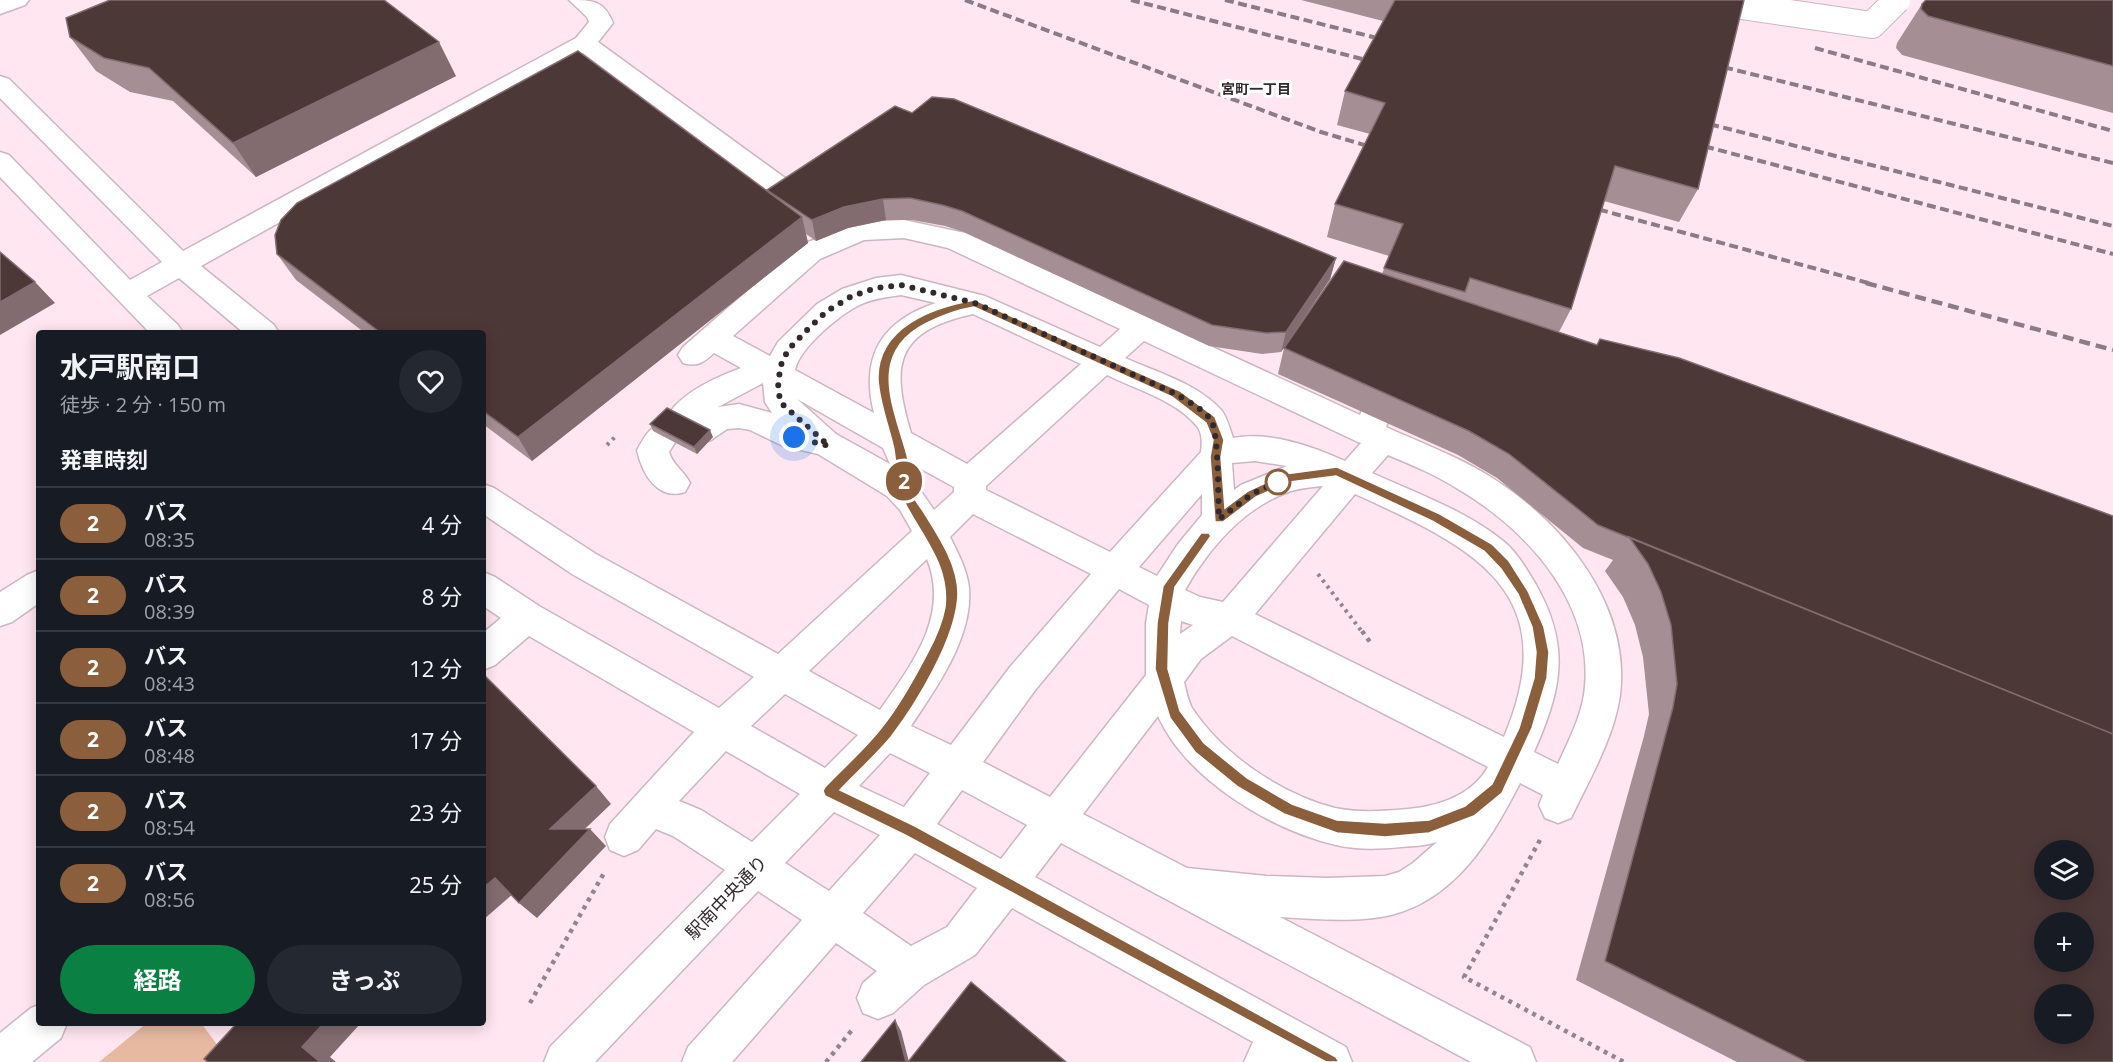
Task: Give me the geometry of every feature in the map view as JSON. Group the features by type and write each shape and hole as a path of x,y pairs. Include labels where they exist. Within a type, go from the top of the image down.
{"street":[{"path":"0,7 17,0"},
{"path":"127,294 584,43 601,23 598,14 581,0"},
{"path":"1700,0 1872,25 1897,0"},
{"path":"584,43 794,197"},
{"path":"0,84 181,265 260,330"},
{"path":"0,161 127,294 165,330"},
{"path":"904,229 955,240 1141,327 1479,485 1538,531 1569,568 1593,616 1602,654 1602,696 1562,796 1230,618 1194,611 703,347 810,252 861,231 904,229"},
{"path":"829,446 780,402 778,383 781,365 788,350 827,311 852,296 901,285 975,303 1176,394 1211,420 1218,440 1216,457 1219,519"},
{"path":"905,492 903,460 888,405 884,379 886,358 894,342 909,328 948,308 975,303"},
{"path":"624,837 693,757 1141,327"},
{"path":"781,365 738,379 694,407 681,433 720,418 739,416 756,419 794,437 829,446 871,468 905,492"},
{"path":"878,998 909,970 961,941 1189,648 1230,618 1376,437 1391,375"},
{"path":"703,1062 910,830 1023,678 1146,534 1216,457 1235,448 1260,447 1294,456 1337,471 1436,517 1488,548 1505,565 1522,591 1538,627 1543,652 1541,678 1525,728 1497,789 1479,817 1439,868 1399,892 1376,897 1329,899 1271,897 1187,888"},
{"path":"1337,471 1289,478 1252,494 1219,519 1190,554 1169,586 1163,623 1162,669 1175,714 1200,747 1242,783 1288,810 1337,827 1385,830 1429,826 1470,811 1497,789"},
{"name":"駅南中央通り","path":"566,1062 886,732 929,665 944,633 951,609 952,591 948,570 937,544 905,492"},
{"path":"486,499 584,564 886,732 1515,1062"},
{"path":"2,606 36,587"},
{"path":"486,589 527,617 830,791 910,830 1273,1048 1331,1062"},
{"path":"486,651 527,617"},
{"path":"649,808 687,823 869,940 909,970"},
{"path":"0,1061 42,1026"}],"path":[{"path":"1312,566 1374,648"},
{"path":"1562,796 1464,977 1624,1062"},
{"path":"530,1003 624,837"}],"shaded area":[{"path":"143,1026 203,1026 230,1062 99,1062"}],"building":[{"path":"110,0 384,0 439,42 233,143 149,68 104,58 70,37 66,18"},
{"path":"1395,0 1744,0 1698,189 1615,166 1571,309 1470,278 1465,292 1384,268 1403,224 1335,204 1385,103 1345,91"},
{"path":"1926,0 2113,0 2113,66 1928,16 1921,9"},
{"path":"578,51 802,217 518,437 486,413 486,330 377,330 277,254 275,235 281,220 297,203"},
{"path":"932,97 954,99 1336,258 1286,332 1266,333 1212,325 962,211 942,205 910,198 883,199 844,207 812,220 767,190 895,106 912,113"},
{"path":"0,252 35,282 0,302"},
{"path":"1344,261 1597,345 1600,339 1679,358 2113,516 2113,734 1598,525 1509,454 1469,431 1284,348"},
{"path":"667,408 710,430 694,447 650,424"},
{"path":"1629,537 2113,734 2113,1062 1807,1062 1605,961 1673,707 1677,684 1671,625 1661,592 1648,564"},
{"path":"486,677 596,786 550,829 590,829 519,903 495,878 486,886"},
{"path":"971,982 1066,1062 908,1062"},
{"path":"895,1020 906,1062 861,1062"},
{"path":"234,1026 321,1026 302,1047 320,1062 208,1062 204,1059"}],"railway":[{"path":"965,0 1321,132 1381,150"},
{"path":"1131,0 1378,63"},
{"path":"1225,0 1389,41"},
{"path":"1815,48 2113,131"},
{"path":"1711,64 2113,163"},
{"path":"1697,121 2113,226"},
{"path":"1692,143 2113,254"},
{"path":"1586,206 1872,284"},
{"path":"1866,283 2113,350"}],"bus line":[{"name":"2","path":"1205,536 1169,586 1163,623 1162,669 1175,714 1200,747 1242,783 1288,810 1337,827 1385,830 1429,826 1470,811 1497,789 1525,728 1535,699 1541,678 1543,652 1538,627 1522,591 1505,565 1488,548 1436,517 1337,471 1289,478 1252,494 1219,519 1216,457 1218,440 1211,420 1176,394 975,303 948,308 926,317 894,342 886,358 884,379 888,405 903,460 905,492 937,544 948,570 952,591 951,609 944,633 918,686 886,732 830,791 910,830 1331,1062"}],"district":[{"name":"宮町一丁目","path":"1256,88"}],"route":[{"path":"794,437 829,446 780,402 778,383 781,365 788,350 827,311 852,296 876,288 901,285 975,303 1176,394 1196,407 1211,420 1218,440 1216,457 1219,519 1252,494 1278,482"}]}
